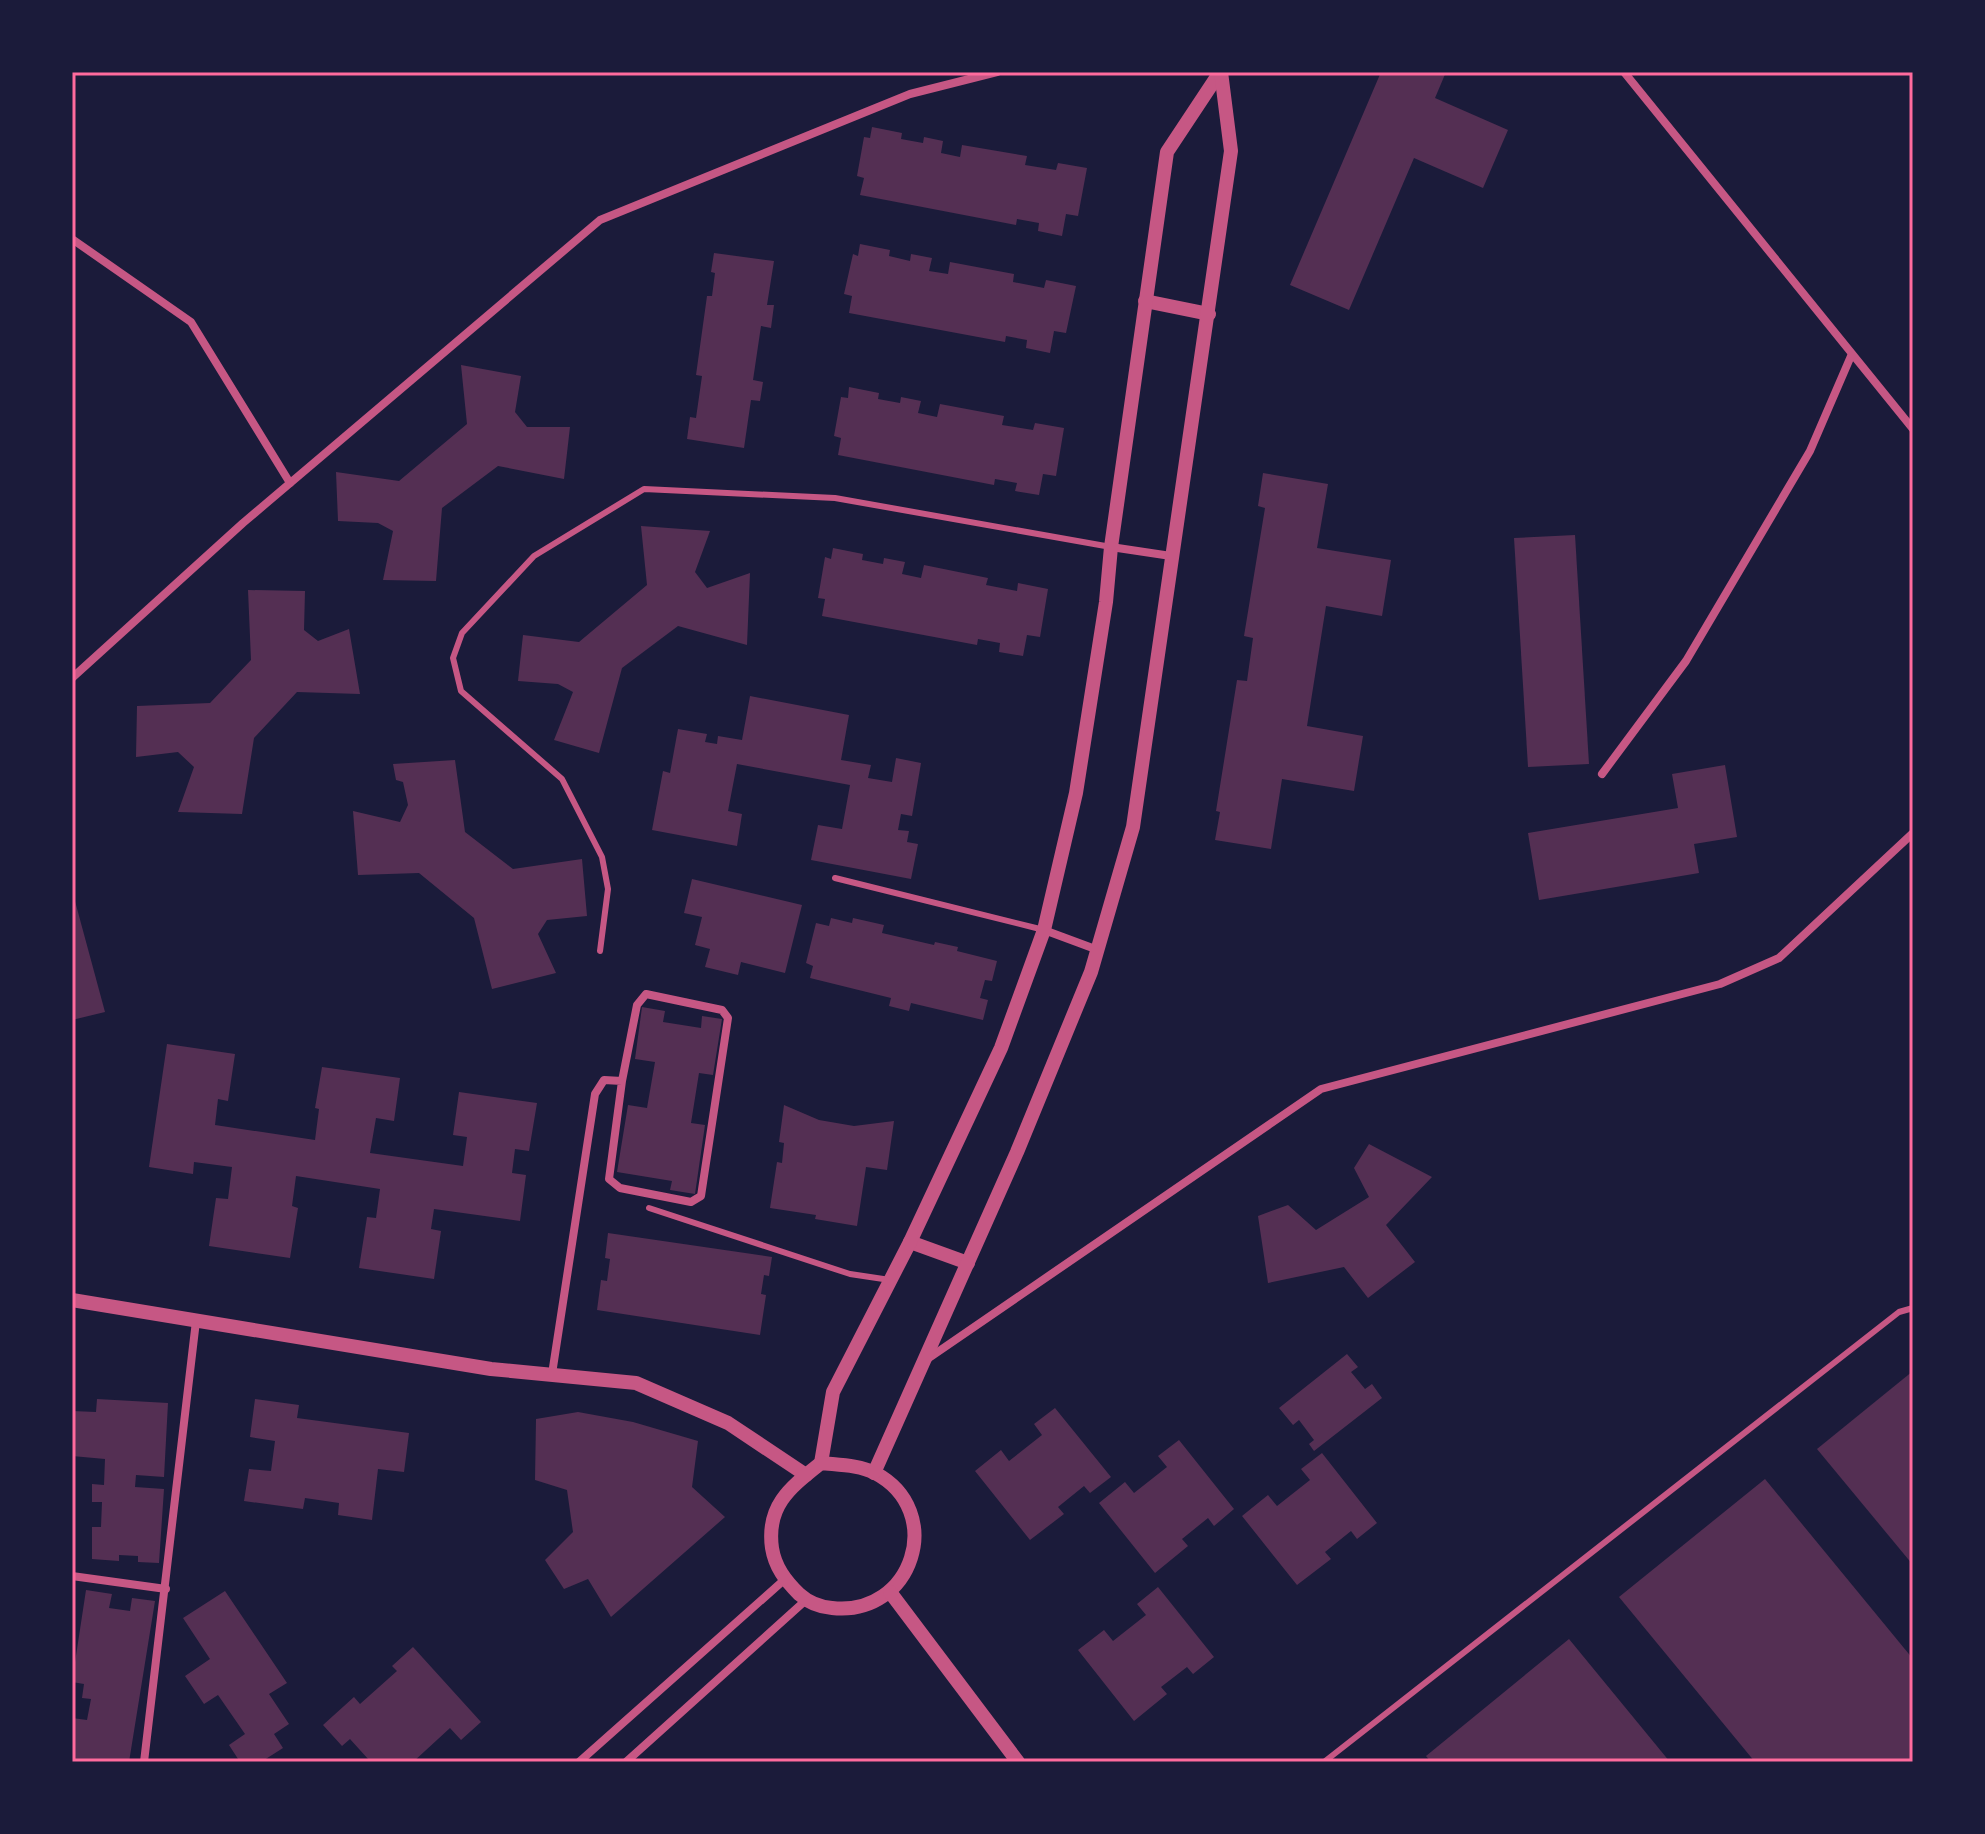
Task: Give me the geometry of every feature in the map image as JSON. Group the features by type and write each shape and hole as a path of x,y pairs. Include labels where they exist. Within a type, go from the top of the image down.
{"street":[{"path":"72,678 290,483 600,220 910,94 997,72"},
{"path":"821,1463 851,1466 874,1473 894,1487 907,1505 915,1529 914,1552 905,1574 890,1592 870,1605 847,1610 823,1607 806,1600 784,1580 773,1559 770,1535 775,1511 787,1491 821,1463 833,1392 910,1242 1001,1048 1044,930 1076,793 1106,602 1111,547 1167,152 1221,72"},
{"path":"874,1473 1017,1152 1091,972 1133,827 1231,151 1221,72"},
{"path":"1624,72 1913,429"},
{"path":"72,239 191,322 290,483"},
{"path":"1145,301 1209,314"},
{"path":"1602,774 1686,661 1810,451 1851,356"},
{"path":"1111,547 1171,556"},
{"path":"926,1360 1321,1089 1720,984 1779,958 1913,833"},
{"path":"1044,930 1098,950"},
{"path":"646,994 722,1010 728,1018 701,1196 691,1202 620,1188 609,1179 622,1081 637,1005 646,994"},
{"path":"552,1374 595,1094 604,1080 622,1081"},
{"path":"910,1242 968,1263"},
{"path":"72,1300 491,1369 636,1383 728,1423 806,1475"},
{"path":"144,1762 196,1321"},
{"path":"72,1576 166,1589"},
{"path":"579,1762 784,1580"},
{"path":"890,1592 1018,1762"},
{"path":"626,1762 806,1600"}],"lane":[{"path":"600,951 608,889 602,857 562,779 461,691 453,658 462,633 534,556 644,489 835,498 1111,547"},
{"path":"835,878 1044,930"},
{"path":"649,1208 850,1274 891,1280"},
{"path":"1324,1762 1899,1312 1913,1308"}],"building":[{"path":"1381,72 1446,72 1435,98 1508,130 1483,188 1414,158 1349,310 1290,285"},
{"path":"872,127 902,133 901,139 923,143 924,137 943,141 941,153 960,157 962,145 1027,156 1025,165 1056,170 1058,163 1087,168 1078,216 1066,214 1062,236 1038,231 1039,223 1017,219 1016,225 860,195 864,178 857,176 864,137 870,138"},
{"path":"860,244 890,250 889,256 910,261 911,254 932,258 929,271 948,274 950,262 1014,274 1013,282 1044,288 1046,280 1076,286 1066,333 1054,331 1050,353 1026,348 1027,340 1006,336 1005,342 849,313 852,296 844,294 853,254 858,256"},
{"path":"714,253 774,261 767,305 774,305 771,328 761,326 753,380 763,382 760,401 751,400 744,448 687,439 690,417 696,418 702,376 696,375 707,296 712,296"},
{"path":"461,365 521,376 515,412 527,427 570,427 564,479 498,466 442,508 436,581 383,580 393,531 378,523 338,521 336,472 399,481 467,424"},
{"path":"849,387 879,393 878,399 900,403 901,397 921,401 918,413 937,417 940,404 1004,416 1002,425 1033,430 1035,423 1064,428 1056,476 1043,474 1039,495 1015,491 1017,483 995,479 994,485 838,455 841,438 834,436 841,397 848,398"},
{"path":"1263,473 1328,484 1317,548 1391,560 1382,616 1326,606 1307,726 1363,736 1354,791 1282,779 1271,849 1215,840 1220,812 1216,811 1237,680 1247,681 1253,638 1244,636 1265,508 1258,506"},
{"path":"641,526 710,531 695,572 707,588 750,573 747,645 678,626 622,668 599,753 554,740 573,692 558,684 518,681 523,635 579,642 647,585"},
{"path":"1575,535 1589,764 1528,767 1514,538"},
{"path":"833,548 863,554 862,560 883,564 884,558 905,562 902,574 921,578 924,565 988,578 986,585 1017,591 1018,583 1048,589 1040,637 1027,635 1023,656 999,652 1000,643 978,639 977,645 822,616 825,599 818,598 825,557 831,559"},
{"path":"248,590 305,591 304,630 318,641 349,629 360,694 297,692 254,738 242,814 178,812 194,767 178,752 136,757 137,706 210,703 251,660"},
{"path":"750,696 849,715 841,760 871,765 868,778 892,782 896,758 921,763 912,816 901,814 898,830 909,831 907,842 918,844 911,879 811,860 818,825 842,829 850,785 737,764 728,811 742,814 737,846 652,830 663,771 670,773 678,729 707,734 705,742 717,744 718,736 742,740"},
{"path":"455,760 465,832 513,869 582,859 587,916 547,920 538,934 556,973 492,989 474,918 419,873 358,875 353,811 400,822 408,805 403,782 396,780 393,764"},
{"path":"1725,765 1737,837 1694,844 1699,873 1539,900 1528,833 1678,808 1672,774"},
{"path":"692,879 802,905 785,973 741,962 738,975 705,967 710,949 695,945 702,917 684,913"},
{"path":"72,890 105,1012 72,1020"},
{"path":"831,918 852,923 853,918 884,925 882,933 958,947 957,951 997,961 992,981 985,980 980,998 988,1000 983,1020 911,1003 909,1011 889,1006 891,998 810,978 813,966 806,963 816,923 829,926"},
{"path":"642,1007 665,1011 663,1022 701,1028 702,1016 722,1019 713,1075 699,1073 691,1123 705,1125 695,1194 670,1190 672,1181 617,1172 628,1105 647,1108 655,1062 635,1059"},
{"path":"167,1044 235,1054 228,1101 218,1099 215,1125 315,1140 319,1109 315,1108 322,1067 400,1078 394,1121 376,1118 370,1153 463,1166 467,1137 453,1135 459,1092 537,1103 529,1151 515,1149 512,1173 526,1175 520,1221 434,1209 431,1229 441,1231 434,1279 359,1268 367,1217 376,1218 380,1189 296,1176 292,1206 298,1208 290,1258 209,1246 216,1198 228,1199 232,1167 194,1162 193,1174 149,1167"},
{"path":"784,1105 819,1120 854,1126 894,1121 887,1170 866,1167 857,1226 815,1219 816,1215 770,1208 777,1162 782,1163 784,1143 779,1142"},
{"path":"1369,1144 1432,1177 1386,1225 1415,1262 1368,1298 1344,1267 1268,1283 1258,1216 1288,1205 1316,1230 1369,1197 1354,1168"},
{"path":"608,1233 772,1257 769,1276 764,1275 761,1294 766,1295 760,1335 597,1310 601,1280 607,1281 610,1259 605,1258"},
{"path":"1347,1354 1358,1367 1351,1372 1365,1389 1372,1384 1382,1398 1314,1451 1309,1444 1314,1440 1299,1420 1293,1425 1279,1408"},
{"path":"1913,1371 1913,1565 1817,1449"},
{"path":"97,1399 168,1403 164,1477 136,1475 135,1487 164,1489 159,1563 138,1562 138,1556 119,1555 119,1561 92,1559 92,1527 101,1527 102,1502 92,1502 92,1484 104,1485 105,1459 72,1456 72,1411 96,1412"},
{"path":"255,1399 299,1405 297,1418 409,1433 404,1472 378,1469 372,1520 338,1515 339,1503 305,1498 303,1509 244,1501 249,1469 271,1471 275,1441 250,1437"},
{"path":"1055,1408 1111,1477 1090,1493 1084,1486 1058,1507 1064,1514 1030,1540 975,1471 1001,1450 1009,1461 1042,1435 1034,1424"},
{"path":"578,1412 633,1422 698,1441 692,1487 725,1517 611,1617 588,1579 564,1589 545,1560 573,1532 567,1490 535,1480 536,1419"},
{"path":"1179,1440 1234,1509 1214,1526 1208,1518 1182,1539 1188,1546 1155,1573 1099,1503 1125,1482 1134,1493 1167,1467 1158,1456"},
{"path":"1322,1453 1377,1523 1357,1539 1351,1531 1325,1552 1331,1559 1297,1585 1242,1516 1268,1495 1277,1506 1310,1480 1301,1469"},
{"path":"1765,1479 1913,1659 1913,1762 1755,1762 1619,1597"},
{"path":"1158,1587 1214,1657 1193,1674 1187,1667 1161,1687 1167,1694 1134,1721 1078,1650 1104,1630 1113,1641 1146,1615 1137,1604"},
{"path":"86,1590 112,1594 109,1608 130,1611 132,1598 155,1601 129,1762 72,1762 72,1718 87,1720 91,1699 82,1698 84,1684 72,1682"},
{"path":"225,1591 287,1683 269,1694 289,1724 274,1734 283,1748 261,1762 240,1762 229,1745 245,1734 218,1695 204,1704 185,1676 210,1659 183,1618"},
{"path":"1569,1639 1670,1762 1431,1762 1426,1756"},
{"path":"413,1647 481,1722 461,1740 450,1728 413,1762 367,1762 369,1760 350,1739 342,1746 323,1725 354,1697 360,1704 397,1671 392,1666"}]}
